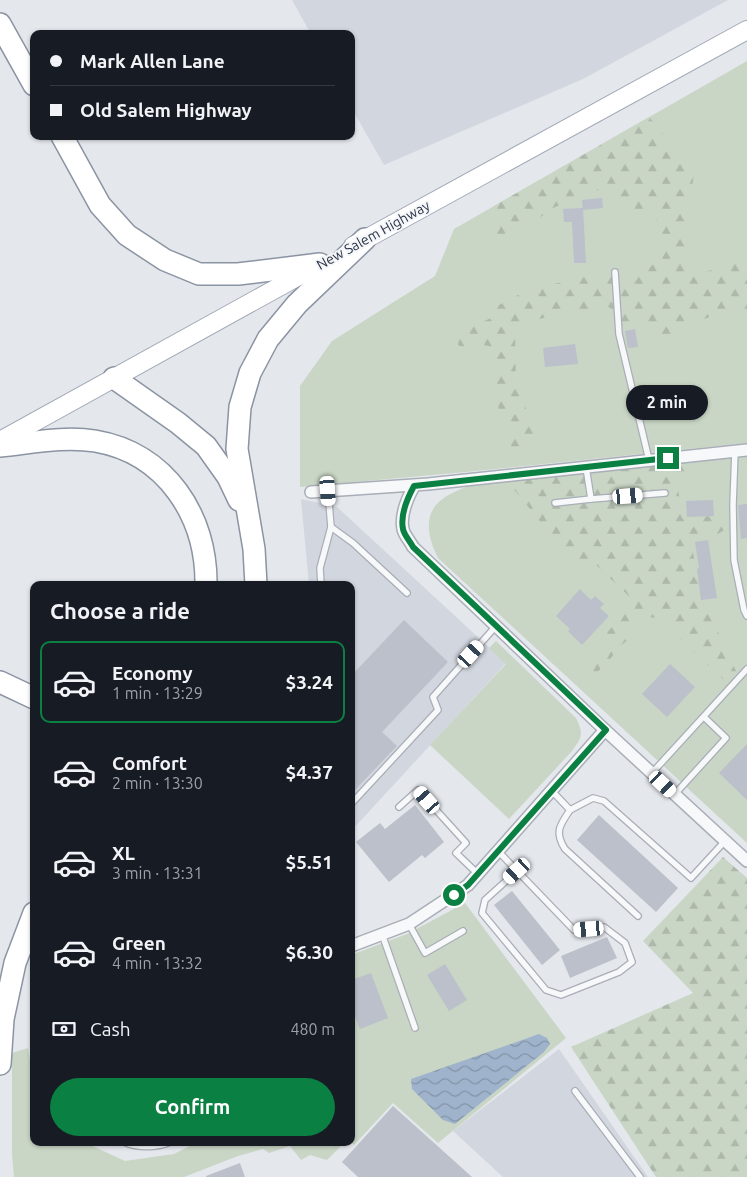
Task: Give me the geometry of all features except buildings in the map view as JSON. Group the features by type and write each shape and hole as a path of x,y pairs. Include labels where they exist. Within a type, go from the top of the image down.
{"highway":[{"path":"0,24 30,78"},
{"path":"64,140 100,204 127,234 165,260 199,274 238,274 320,264"},
{"path":"256,581 254,549 237,449 240,407 250,373 268,339 297,304 365,239"},
{"path":"114,378 178,423 206,446 228,477 248,518"},
{"path":"0,446 71,440 95,441 130,452 155,468 171,482 194,518 201,537 206,581"},
{"path":"0,682 30,696"},
{"path":"0,1064 3,1019 13,973 30,924"}],"main road":[{"name":"New Salem Highway","path":"0,441 747,30"}],"street":[{"path":"311,492 414,486 747,450"},
{"path":"414,486 408,496 403,528 413,547 747,861"},
{"path":"355,944 409,924 468,885 606,730"}],"lane":[{"path":"615,272 619,334 649,460"},
{"path":"735,451 732,505 734,560 747,616"},
{"path":"586,467 591,499"},
{"path":"321,581 320,568 331,527 328,491"},
{"path":"555,503 664,493"},
{"path":"331,527 353,543 407,593"},
{"path":"355,800 438,710 433,697 496,626"},
{"path":"652,773 747,669"},
{"path":"675,794 726,738 704,717"},
{"path":"399,808 418,790 466,843 456,853 478,874"},
{"path":"552,791 570,810"},
{"path":"638,916 565,849 558,834 570,810 593,798 604,801 690,878 725,841"},
{"path":"498,852 517,871 574,930 604,927 625,943 632,962 619,972 561,995 546,990 482,913 485,900 517,871"},
{"path":"409,924 425,953 463,931"},
{"path":"382,934 415,1028"},
{"path":"575,1091 640,1177"}],"shaded area":[{"path":"292,0 728,0 583,79 384,165 355,114 355,30 309,30"},
{"path":"301,499 337,507 506,663 355,827 355,581 309,581"},
{"path":"559,1049 648,1177 503,1177 453,1131"}],"green space":[{"path":"747,61 747,443 300,487 300,386 332,341 435,276 454,229"},
{"path":"649,117 671,143 683,152 694,173 689,213 688,263 700,274 730,263 747,264 747,312 716,314 698,322 666,341 657,326 628,327 609,307 548,317 526,324 515,330 516,384 535,430 527,447 511,448 500,419 492,347 480,344 467,349 458,345 460,332 491,318 499,305 518,295 545,286 596,274 639,277 661,257 653,211 630,211 614,192 594,190 553,208 507,242 497,237 491,219 494,206"},
{"path":"747,456 747,843 438,558 430,536 429,521 434,507 440,501 446,496 468,486"},
{"path":"697,461 697,467 677,480 682,518 725,515 729,527 713,537 691,541 703,607 714,623 736,671 727,683 657,618 648,617 630,638 618,648 607,664 593,675 583,675 579,668 598,652 604,642 606,633 636,603 591,560 584,564 569,557 507,481"},
{"path":"496,641 576,718 581,732 580,739 572,751 509,819 430,745 506,664 489,648"},
{"path":"723,857 747,878 747,1177 656,1177 571,1047 693,993 643,941"},
{"path":"465,903 566,1038 438,1143 393,1103 355,1144 355,954 407,934"},
{"path":"28,1048 30,1059 30,1146 92,1146 125,1161 174,1154 190,1146 290,1146 269,1153 263,1149 238,1156 184,1177 14,1177 12,1154 12,1053"},
{"path":"290,1146 341,1146 327,1160 310,1155 301,1160"}],"water":[{"path":"539,1034 547,1038 550,1044 544,1052 455,1124 443,1120 412,1089 411,1079"}],"route":[{"path":"454,895 468,885 606,730 413,547 403,528 408,496 414,486 668,458"}]}
